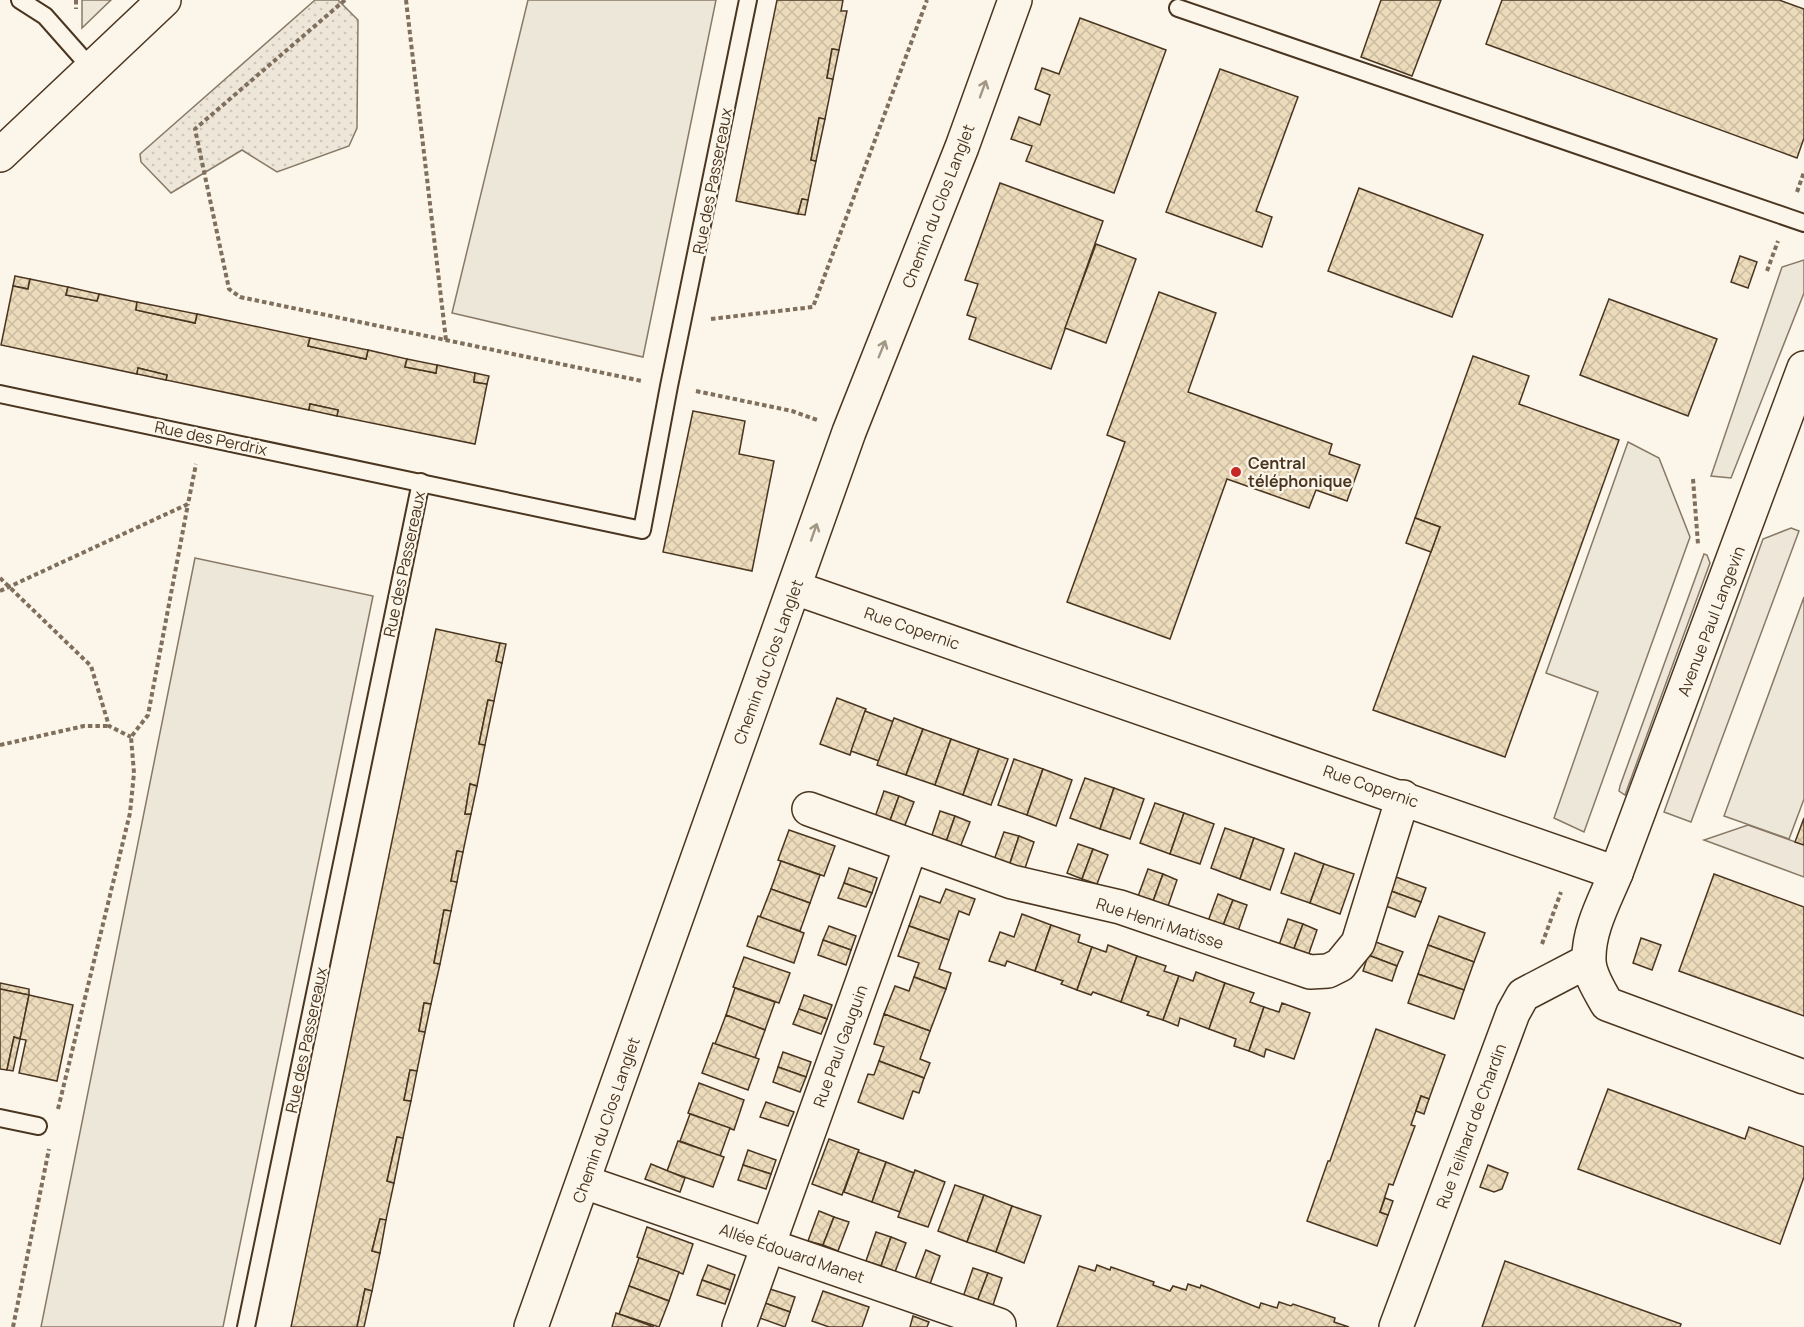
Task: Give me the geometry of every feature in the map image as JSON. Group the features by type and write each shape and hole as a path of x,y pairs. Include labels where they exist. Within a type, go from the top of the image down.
{"street":[{"path":"0,155 164,0"},
{"name":"Chemin du Clos Langlet","path":"531,1327 849,432 962,147 1016,0"},
{"name":"Avenue Paul Langevin","path":"1616,873 1804,368"},
{"name":"Rue Copernic","path":"795,588 1403,797 1616,873"},
{"name":"Rue Henri Matisse","path":"808,809 1012,882 1120,907 1310,972 1328,971 1340,965 1358,943 1403,797"},
{"name":"Rue Paul Gauguin","path":"739,1327 911,846"},
{"path":"1616,873 1594,928 1588,961 1594,980 1607,1004 1804,1077"},
{"name":"Rue Teilhard de Chardin","path":"1396,1327 1513,1013 1523,994 1588,961"},
{"name":"Allée Édouard Manet","path":"584,1182 999,1325"}],"lane":[{"path":"20,0 45,16 91,68"},
{"name":"Rue des Passereaux","path":"246,1327 421,482 642,530 748,0"},
{"path":"1178,8 1804,223"},
{"name":"Rue des Perdrix","path":"0,394 421,482"},
{"path":"0,1118 38,1126"}],"path":[{"path":"345,0 195,129 229,289 240,297 792,411 849,432"},
{"path":"406,0 446,340"},
{"path":"684,323 813,307 927,0"},
{"path":"56,1118 130,813 134,772 131,737 148,715 202,436"},
{"path":"0,591 188,504"},
{"path":"0,578 91,666 110,726"},
{"path":"0,745 84,726 110,726 131,737"},
{"path":"13,1327 51,1141"}],"shaded area":[{"path":"82,0 111,0 82,28"},
{"path":"315,0 338,0 358,20 357,128 349,146 277,172 242,150 171,193 141,162 140,154"},
{"path":"528,0 716,0 643,357 452,313"},
{"path":"1804,260 1804,293 1731,478 1711,476 1782,267"},
{"path":"1628,442 1659,458 1690,537 1584,832 1554,818 1598,692 1546,673"},
{"path":"1791,528 1799,531 1691,822 1664,812 1763,539"},
{"path":"1704,554 1707,555 1710,563 1625,795 1619,791 1620,786"},
{"path":"195,558 373,596 223,1327 41,1327"},
{"path":"1804,597 1804,799 1789,839 1724,816"},
{"path":"1748,825 1804,845 1804,877 1704,840"}],"building":[{"path":"777,0 843,0 841,11 847,11 839,50 832,49 827,78 833,79 825,119 819,118 811,160 816,161 808,200 802,199 798,214 736,201"},
{"path":"1381,0 1441,0 1412,76 1361,57"},
{"path":"1502,0 1779,0 1804,9 1804,138 1797,158 1486,44"},
{"path":"1080,18 1166,50 1114,193 1026,161 1032,146 1011,139 1019,117 1040,125 1050,95 1035,89 1042,68 1059,74"},
{"path":"832,49 839,50 833,79 827,78"},
{"path":"1220,69 1298,97 1256,211 1272,217 1262,247 1166,212"},
{"path":"819,118 825,119 816,161 811,160"},
{"path":"1000,183 1103,221 1051,369 969,339 976,318 967,315 978,284 965,280"},
{"path":"1359,188 1483,235 1452,317 1328,271"},
{"path":"802,199 808,200 805,215 798,214"},
{"path":"1096,244 1136,259 1106,343 1065,328"},
{"path":"1740,256 1757,262 1748,288 1731,282"},
{"path":"15,276 30,279 28,289 13,286"},
{"path":"30,279 68,287 66,295 97,301 99,294 137,302 136,310 195,323 197,314 310,338 308,346 366,359 368,350 407,359 405,367 436,373 437,365 475,373 474,382 487,384 475,444 337,416 338,410 310,404 309,410 166,380 167,375 138,368 137,374 1,345 13,286 28,289"},
{"path":"68,287 99,294 97,301 66,295"},
{"name":"Central téléphonique","path":"1159,292 1216,313 1188,392 1332,444 1329,454 1360,465 1347,501 1316,490 1309,508 1227,479 1170,639 1067,602 1125,442 1107,435"},
{"path":"1609,299 1717,339 1688,416 1580,375"},
{"path":"137,302 197,314 195,323 136,310"},
{"path":"310,338 368,350 366,359 308,346"},
{"path":"1473,356 1529,376 1519,404 1619,440 1505,757 1373,710 1440,527 1415,518"},
{"path":"407,359 437,365 436,373 405,367"},
{"path":"138,368 167,375 166,380 137,374"},
{"path":"475,373 489,376 487,384 474,382"},
{"path":"310,404 338,410 337,416 309,410"},
{"path":"693,411 745,421 739,454 774,461 752,571 663,552"},
{"path":"1415,518 1440,527 1431,552 1406,543"},
{"path":"436,629 500,643 496,661 502,663 494,701 488,700 479,744 485,745 477,786 470,784 465,814 471,814 463,852 457,851 451,881 457,882 451,911 444,910 434,963 440,964 431,1004 424,1003 419,1031 425,1032 417,1071 410,1070 404,1100 411,1101 403,1138 397,1137 387,1181 394,1183 386,1220 380,1219 372,1251 380,1253 372,1291 365,1289 357,1327 291,1327"},
{"path":"500,643 506,644 502,663 496,661"},
{"path":"837,698 866,709 850,755 820,744"},
{"path":"488,700 494,701 485,745 479,744"},
{"path":"865,711 894,722 879,761 851,751"},
{"path":"894,718 923,729 906,775 877,765"},
{"path":"923,729 951,739 935,785 906,775"},
{"path":"951,739 979,749 963,795 935,785"},
{"path":"979,749 1008,759 991,805 963,795"},
{"path":"1014,759 1043,769 1027,815 998,805"},
{"path":"1043,769 1072,780 1056,826 1027,815"},
{"path":"1085,778 1114,788 1100,829 1070,818"},
{"path":"470,784 477,786 471,814 465,814"},
{"path":"1114,788 1144,799 1130,839 1100,829"},
{"path":"884,791 899,796 888,826 874,820"},
{"path":"899,796 914,802 903,830 888,826"},
{"path":"1155,803 1184,813 1170,854 1140,843"},
{"path":"940,811 955,816 945,845 930,841"},
{"path":"1184,813 1214,824 1200,864 1170,854"},
{"path":"955,816 970,822 959,850 945,845"},
{"path":"1804,818 1804,845 1795,842"},
{"path":"1225,828 1254,838 1240,879 1211,868"},
{"path":"789,830 835,846 824,876 778,860"},
{"path":"1004,832 1019,836 1009,866 994,860"},
{"path":"1019,836 1034,842 1024,871 1009,866"},
{"path":"1254,838 1284,849 1270,890 1240,879"},
{"path":"1078,844 1093,849 1082,879 1067,873"},
{"path":"1093,849 1108,855 1097,884 1082,879"},
{"path":"457,851 463,852 457,882 451,881"},
{"path":"1295,853 1324,864 1310,903 1281,893"},
{"path":"781,861 820,875 810,903 771,889"},
{"path":"1324,864 1354,874 1340,914 1310,903"},
{"path":"849,868 877,878 872,893 844,883"},
{"path":"1148,869 1163,874 1152,904 1137,899"},
{"path":"1163,874 1177,880 1167,909 1152,904"},
{"path":"1714,874 1804,907 1804,1016 1679,971"},
{"path":"1396,877 1426,888 1421,902 1391,891"},
{"path":"844,883 872,893 866,907 838,898"},
{"path":"771,889 810,903 800,931 760,917"},
{"path":"946,889 975,899 969,915 959,911 949,940 909,926 920,896 940,903"},
{"path":"1391,891 1421,902 1415,917 1386,906"},
{"path":"1218,894 1233,900 1222,928 1207,924"},
{"path":"1233,900 1247,905 1237,934 1222,928"},
{"path":"444,910 451,911 440,964 434,963"},
{"path":"1022,914 1051,925 1035,971 1007,961 1005,966 989,961 1000,932 1014,937"},
{"path":"758,916 804,933 794,963 747,946"},
{"path":"1439,916 1485,933 1474,962 1428,945"},
{"path":"1288,919 1303,924 1292,954 1278,948"},
{"path":"1303,924 1317,930 1307,959 1292,954"},
{"path":"1051,925 1080,935 1078,942 1092,947 1077,990 1061,984 1063,981 1035,971"},
{"path":"829,926 856,936 851,950 823,940"},
{"path":"909,926 949,940 939,969 951,973 946,989 914,977 919,963 898,956"},
{"path":"1641,938 1661,945 1652,970 1633,963"},
{"path":"823,940 851,950 846,965 818,955"},
{"path":"1373,941 1403,952 1397,966 1368,955"},
{"path":"1108,945 1137,956 1121,1002 1093,992 1091,995 1077,990 1092,947 1106,952"},
{"path":"1428,945 1474,962 1464,990 1418,974"},
{"path":"1368,955 1397,966 1392,981 1363,971"},
{"path":"1137,956 1166,966 1164,971 1179,976 1163,1020 1147,1015 1149,1012 1121,1002"},
{"path":"744,957 790,973 779,1003 733,987"},
{"path":"1196,972 1225,983 1209,1029 1180,1018 1178,1026 1163,1020 1179,976 1193,981"},
{"path":"1418,974 1464,990 1454,1019 1408,1003"},
{"path":"914,977 946,989 930,1031 884,1014 895,986 909,991"},
{"path":"0,983 29,989 29,995 0,989"},
{"path":"1225,983 1254,993 1250,1002 1264,1007 1249,1051 1234,1046 1236,1039 1209,1029"},
{"path":"735,988 775,1002 765,1030 726,1015"},
{"path":"0,989 29,995 20,1039 14,1037 7,1070 0,1069"},
{"path":"29,995 73,1005 57,1081 19,1073 26,1040 20,1039"},
{"path":"804,995 832,1005 827,1019 799,1009"},
{"path":"424,1003 431,1004 425,1032 419,1031"},
{"path":"1282,1003 1310,1013 1294,1059 1266,1049 1264,1057 1249,1051 1264,1007 1279,1012"},
{"path":"799,1009 827,1019 821,1034 793,1024"},
{"path":"884,1014 930,1031 920,1059 930,1063 924,1078 879,1061 884,1047 874,1044"},
{"path":"726,1015 765,1030 755,1058 715,1044"},
{"path":"1376,1029 1445,1055 1429,1099 1421,1096 1411,1125 1415,1126 1393,1185 1389,1184 1380,1212 1388,1215 1377,1246 1307,1221"},
{"path":"14,1037 20,1039 13,1071 7,1070"},
{"path":"713,1043 759,1059 748,1090 702,1073"},
{"path":"783,1052 811,1062 806,1077 778,1067"},
{"path":"879,1061 924,1078 919,1093 913,1091 903,1119 858,1102 868,1074 874,1075"},
{"path":"778,1067 806,1077 800,1092 773,1082"},
{"path":"410,1070 417,1071 411,1101 404,1100"},
{"path":"699,1083 744,1100 734,1130 688,1113"},
{"path":"1608,1089 1745,1139 1749,1127 1804,1147 1804,1177 1780,1244 1578,1169"},
{"path":"1421,1096 1429,1099 1424,1114 1416,1111"},
{"path":"766,1102 794,1112 788,1126 760,1117"},
{"path":"690,1114 730,1128 720,1156 680,1141"},
{"path":"397,1137 403,1138 394,1183 387,1181"},
{"path":"829,1139 859,1150 842,1195 812,1184"},
{"path":"678,1141 724,1157 713,1187 667,1171"},
{"path":"748,1150 776,1160 771,1174 743,1165"},
{"path":"858,1152 886,1162 872,1202 844,1192"},
{"path":"886,1162 914,1173 900,1212 872,1202"},
{"path":"651,1164 685,1178 680,1192 645,1179"},
{"path":"743,1165 771,1174 766,1189 738,1180"},
{"path":"1488,1165 1508,1173 1502,1189 1494,1192 1480,1187"},
{"path":"915,1170 945,1182 928,1227 898,1217"},
{"path":"955,1185 984,1195 967,1242 938,1231"},
{"path":"984,1195 1012,1206 996,1252 967,1242"},
{"path":"1385,1198 1393,1201 1388,1215 1380,1212"},
{"path":"1012,1206 1041,1216 1024,1263 996,1252"},
{"path":"819,1211 834,1217 823,1245 808,1241"},
{"path":"834,1217 849,1222 838,1251 823,1245"},
{"path":"380,1219 386,1220 380,1253 372,1251"},
{"path":"647,1227 693,1244 683,1274 637,1257"},
{"path":"876,1232 891,1237 881,1266 866,1261"},
{"path":"891,1237 906,1243 895,1272 881,1266"},
{"path":"926,1250 940,1256 930,1284 915,1279"},
{"path":"639,1258 679,1272 669,1301 629,1286"},
{"path":"1505,1261 1681,1324 1680,1327 1482,1327"},
{"path":"708,1265 735,1275 730,1290 702,1280"},
{"path":"1097,1265 1110,1270 1111,1267 1154,1282 1153,1285 1170,1291 1173,1286 1186,1290 1188,1284 1200,1288 1201,1285 1259,1308 1261,1303 1277,1308 1279,1302 1291,1306 1293,1304 1335,1318 1334,1322 1349,1327 1057,1327 1079,1266 1095,1271"},
{"path":"973,1268 988,1273 977,1302 963,1297"},
{"path":"988,1273 1002,1278 992,1308 977,1302"},
{"path":"702,1280 730,1290 725,1304 697,1295"},
{"path":"629,1286 669,1301 659,1327 619,1314"},
{"path":"767,1288 795,1297 790,1312 762,1302"},
{"path":"365,1289 372,1291 364,1327 357,1327"},
{"path":"823,1291 869,1307 862,1327 829,1327 812,1321"},
{"path":"762,1302 790,1312 785,1327 757,1317"},
{"path":"616,1313 619,1314 654,1327 612,1327"},
{"path":"913,1316 929,1322 927,1327 910,1327"}],"place":[{"name":"Central téléphonique","path":"1236,472"}]}
